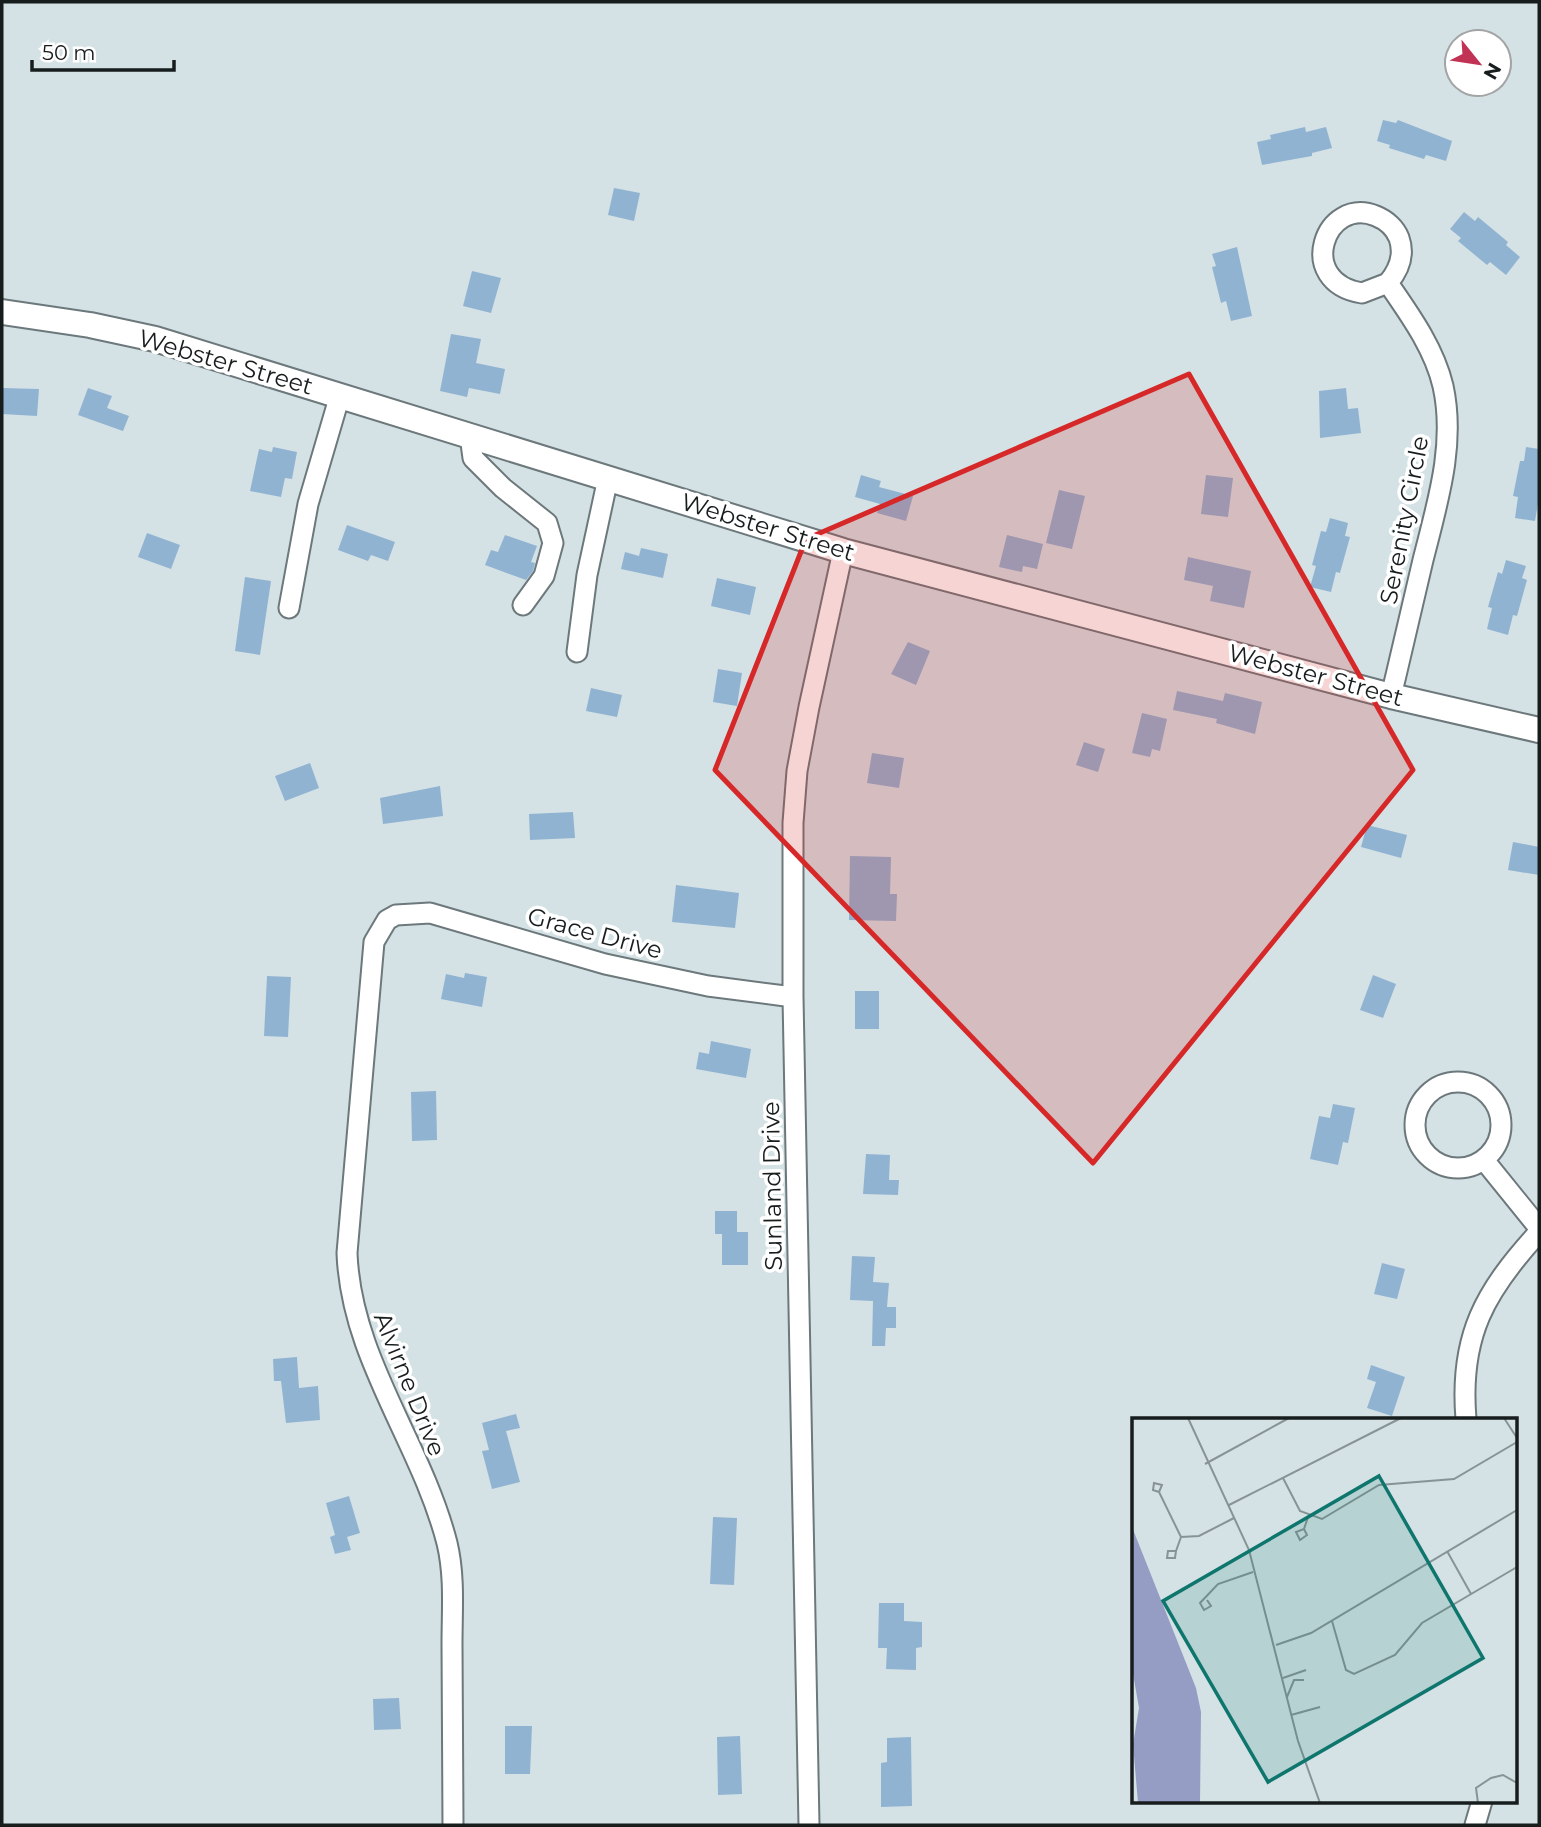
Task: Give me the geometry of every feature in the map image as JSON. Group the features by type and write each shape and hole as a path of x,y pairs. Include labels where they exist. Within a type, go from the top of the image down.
{"main road":[{"name":"Webster Street","path":"2,312 90,325 155,339 844,551 1391,696 1539,730"}],"street":[{"path":"1359,213 1383,219 1392,227 1398,237 1401,262 1388,283 1362,293 1337,284 1325,267 1322,247 1326,234 1335,223 1359,213"},
{"name":"Serenity Circle","path":"1388,283 1426,342 1437,367 1443,388 1447,430 1439,496 1391,696"},
{"path":"289,608 308,504 341,395"},
{"path":"470,436 473,458 503,488 547,523 553,543 544,576 523,605"},
{"path":"577,653 587,575 608,478"},
{"name":"Sunland Drive","path":"809,1825 793,997 793,823 797,771 844,551"},
{"name":"Grace Drive","path":"387,920 404,913 430,913 606,964 708,986 793,997"},
{"name":"Alvirne Drive","path":"387,920 379,930 370,958 347,1253 348,1275 355,1319 370,1361 441,1523 451,1566 453,1825"},
{"path":"1454,1081 1482,1088 1492,1097 1499,1109 1501,1130 1494,1150 1484,1160 1457,1169 1430,1158 1415,1133 1420,1104 1429,1093 1454,1081"},
{"path":"1466,1418 1468,1353 1481,1309 1504,1270 1539,1230 1484,1160"},
{"path":"1475,1825 1482,1802"}],"highlighted area":[{"path":"1189,374 1413,770 1093,1163 715,770 806,539"}],"building":[{"path":"1383,120 1396,123 1398,120 1452,141 1446,161 1426,155 1424,159 1389,148 1390,145 1377,141"},
{"path":"1305,127 1306,132 1326,127 1332,148 1312,153 1312,156 1262,165 1257,142 1271,139 1270,135"},
{"path":"614,188 640,193 634,221 608,215"},
{"path":"1464,212 1475,221 1478,217 1508,242 1506,245 1520,257 1506,275 1490,262 1487,265 1458,241 1461,238 1450,229"},
{"path":"1237,247 1252,316 1231,321 1226,301 1221,303 1212,267 1216,266 1212,254"},
{"path":"472,271 501,278 491,313 463,306"},
{"path":"451,334 481,339 476,363 505,369 500,394 469,388 467,397 440,391"},
{"path":"3,388 39,389 37,416 2,414"},
{"path":"88,388 112,396 107,408 129,416 123,431 78,415"},
{"path":"1346,388 1348,409 1358,408 1361,433 1320,438 1319,391"},
{"path":"273,447 297,452 292,479 285,478 281,497 250,491 259,449 272,452"},
{"path":"1526,447 1539,449 1539,498 1535,521 1515,518 1518,497 1513,496 1520,461 1524,461"},
{"path":"861,475 881,481 879,487 913,496 906,521 877,513 880,504 855,497"},
{"path":"1206,475 1233,478 1228,517 1201,514"},
{"path":"1059,490 1085,496 1072,549 1046,543"},
{"path":"1330,518 1348,523 1345,536 1350,537 1340,573 1336,572 1331,592 1310,587 1316,566 1312,565 1321,531 1326,532"},
{"path":"347,525 395,542 388,561 371,555 368,561 338,550"},
{"path":"147,533 180,545 171,569 138,557"},
{"path":"505,535 537,546 531,562 535,563 533,571 526,580 485,565 491,550 498,552"},
{"path":"1007,535 1043,544 1037,569 1023,566 1022,572 999,567"},
{"path":"641,548 668,554 663,578 621,569 625,552 639,556"},
{"path":"1188,557 1251,571 1244,608 1210,601 1213,586 1184,580"},
{"path":"1506,560 1526,566 1522,578 1527,580 1517,616 1513,615 1508,635 1487,629 1492,608 1488,607 1498,572 1502,574"},
{"path":"245,577 271,581 260,655 235,651"},
{"path":"717,578 756,587 750,615 711,606"},
{"path":"908,642 930,651 916,685 891,674"},
{"path":"718,669 742,673 737,706 713,702"},
{"path":"591,688 622,695 617,717 586,711"},
{"path":"1177,691 1223,701 1225,693 1262,702 1255,734 1216,723 1217,719 1173,710"},
{"path":"1142,713 1167,719 1160,751 1152,749 1150,757 1132,753"},
{"path":"1084,742 1105,749 1098,772 1076,765"},
{"path":"872,753 904,758 899,788 867,783"},
{"path":"310,763 319,788 285,801 275,776"},
{"path":"440,786 443,816 383,824 380,798"},
{"path":"573,812 575,838 530,840 529,814"},
{"path":"1367,825 1407,835 1401,858 1361,847"},
{"path":"1513,842 1539,847 1539,875 1508,870"},
{"path":"850,856 891,857 890,894 897,894 896,921 849,920"},
{"path":"676,885 739,893 735,928 672,922"},
{"path":"465,973 487,977 482,1007 441,999 446,974 464,978"},
{"path":"1373,975 1396,984 1383,1018 1360,1010"},
{"path":"267,976 291,977 288,1037 264,1036"},
{"path":"855,991 879,991 879,1029 855,1029"},
{"path":"711,1041 751,1049 746,1078 696,1069 699,1052 709,1054"},
{"path":"436,1091 437,1140 412,1141 411,1092"},
{"path":"1333,1104 1355,1108 1348,1143 1343,1142 1338,1165 1310,1159 1319,1116 1330,1118"},
{"path":"866,1154 890,1155 889,1180 899,1180 898,1195 863,1194"},
{"path":"715,1211 737,1211 737,1232 748,1232 748,1265 722,1265 722,1234 715,1234"},
{"path":"852,1256 875,1257 873,1282 889,1283 887,1307 896,1307 896,1328 886,1328 885,1346 872,1346 873,1301 850,1300"},
{"path":"1382,1263 1405,1269 1397,1299 1374,1294"},
{"path":"297,1357 299,1388 318,1386 320,1420 286,1423 281,1381 274,1381 273,1359"},
{"path":"1371,1365 1405,1377 1392,1416 1367,1408 1376,1382 1367,1379"},
{"path":"516,1414 520,1428 506,1431 520,1482 492,1489 482,1451 489,1450 482,1423"},
{"path":"349,1496 360,1533 347,1537 351,1550 335,1554 330,1537 335,1535 326,1503"},
{"path":"713,1517 737,1518 734,1585 710,1584"},
{"path":"879,1603 904,1603 904,1621 922,1622 922,1647 916,1648 916,1670 886,1669 887,1648 878,1648"},
{"path":"399,1698 401,1729 374,1730 373,1699"},
{"path":"505,1726 532,1726 530,1774 505,1774"},
{"path":"740,1736 742,1794 718,1795 717,1737"},
{"path":"911,1737 912,1806 881,1807 881,1763 887,1762 887,1738"}]}
